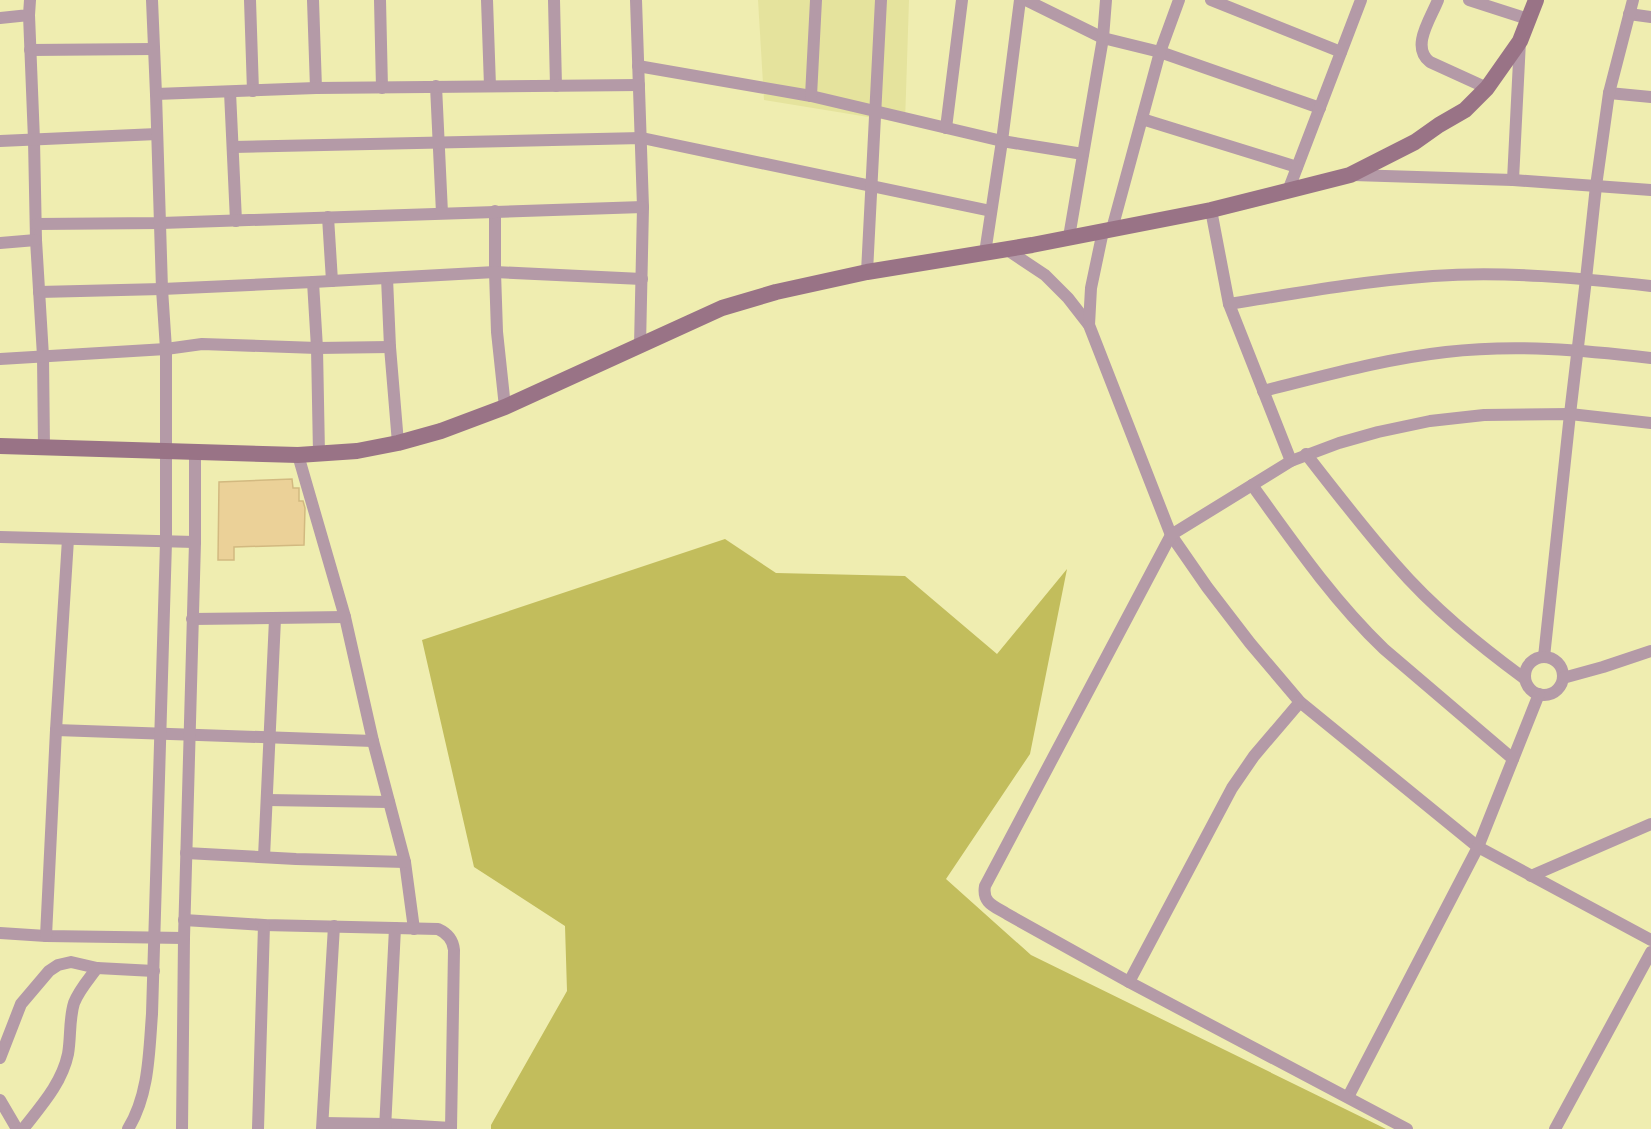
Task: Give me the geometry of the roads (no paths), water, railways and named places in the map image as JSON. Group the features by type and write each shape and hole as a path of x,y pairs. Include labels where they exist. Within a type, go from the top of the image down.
{"main road":[{"path":"0,446 298,455 357,452 441,431 505,407 673,330 732,305 776,292 867,272 985,253 1211,210 1350,174 1415,142 1465,110 1487,88 1520,41 1536,0"}],"street":[{"path":"30,0 36,240 43,356 44,448"},
{"path":"128,1129 138,1110 146,1081 152,1023 166,542 166,349 152,0"},
{"path":"250,0 253,91"},
{"path":"313,0 316,88"},
{"path":"380,0 382,88"},
{"path":"487,0 490,86"},
{"path":"554,0 556,86"},
{"path":"636,0 643,207 640,346"},
{"path":"812,96 816,0"},
{"path":"867,272 881,0"},
{"path":"946,128 962,0"},
{"path":"985,253 1020,0"},
{"path":"1026,0 1102,38 1160,52 1320,108"},
{"path":"1069,237 1102,38 1106,0"},
{"path":"1089,325 1091,288 1107,230 1160,52 1179,0"},
{"path":"1211,0 1341,52"},
{"path":"1288,191 1361,0"},
{"path":"1438,0 1424,32 1421,53 1430,62 1487,88"},
{"path":"1469,0 1528,19"},
{"path":"1544,657 1569,414 1596,186 1609,93 1633,0"},
{"path":"1629,14 1651,17"},
{"path":"0,18 29,15"},
{"path":"1513,180 1520,41"},
{"path":"30,50 153,49"},
{"path":"638,66 812,96 1002,141 1083,154"},
{"path":"156,94 316,88 639,85"},
{"path":"436,86 442,213"},
{"path":"230,92 236,221"},
{"path":"1609,93 1651,97"},
{"path":"1142,118 1297,167"},
{"path":"0,141 157,134"},
{"path":"233,147 642,138 991,211"},
{"path":"1350,174 1513,180 1651,190"},
{"path":"36,224 236,221 643,207"},
{"path":"1211,210 1229,304 1291,461"},
{"path":"495,211 497,332 505,407"},
{"path":"328,217 332,281"},
{"path":"0,243 36,240"},
{"path":"1006,249 1045,275 1068,298 1089,325 1171,535 1207,587 1300,702 1478,847 1651,940"},
{"path":"39,292 162,289 495,272 642,279"},
{"path":"1229,304 1355,284 1434,276 1486,274 1586,279 1651,286"},
{"path":"387,278 398,443"},
{"path":"313,282 319,454"},
{"path":"0,359 166,349 202,344 317,348 390,347"},
{"path":"1263,391 1390,360 1447,351 1512,348 1577,349 1651,358"},
{"path":"1407,1129 1129,982 1007,914 988,902 984,892 985,886 1171,535 1291,461 1339,443 1378,432 1430,421 1484,415 1569,414 1651,423"},
{"path":"182,1129 184,920 195,542 195,452"},
{"path":"1306,454 1396,565 1479,645 1525,679 1530,688 1539,694 1550,694 1559,688 1563,678 1562,668 1554,660 1544,657 1534,660 1527,668 1525,679"},
{"path":"298,455 345,617 373,741 405,862 414,929"},
{"path":"1252,485 1338,601 1367,632 1513,759"},
{"path":"0,537 195,542"},
{"path":"46,936 68,539"},
{"path":"192,619 345,617"},
{"path":"264,857 275,619"},
{"path":"1563,678 1651,651"},
{"path":"1348,1097 1478,847 1539,694"},
{"path":"1129,982 1232,788 1254,756 1300,702"},
{"path":"56,730 373,741"},
{"path":"267,800 389,802"},
{"path":"1531,876 1651,824"},
{"path":"186,853 405,862"},
{"path":"184,920 264,925 334,926 438,929 447,935 454,945 451,1128 323,1126 334,926"},
{"path":"258,1129 264,925"},
{"path":"385,1127 395,928"},
{"path":"0,933 184,938"},
{"path":"1555,1129 1651,952"},
{"path":"0,1058 21,1004 49,971 58,965 71,962 97,968 154,971"},
{"path":"23,1129 48,1097 60,1077 68,1054 73,1005 97,968"},
{"path":"0,1100 17,1129"}]}
